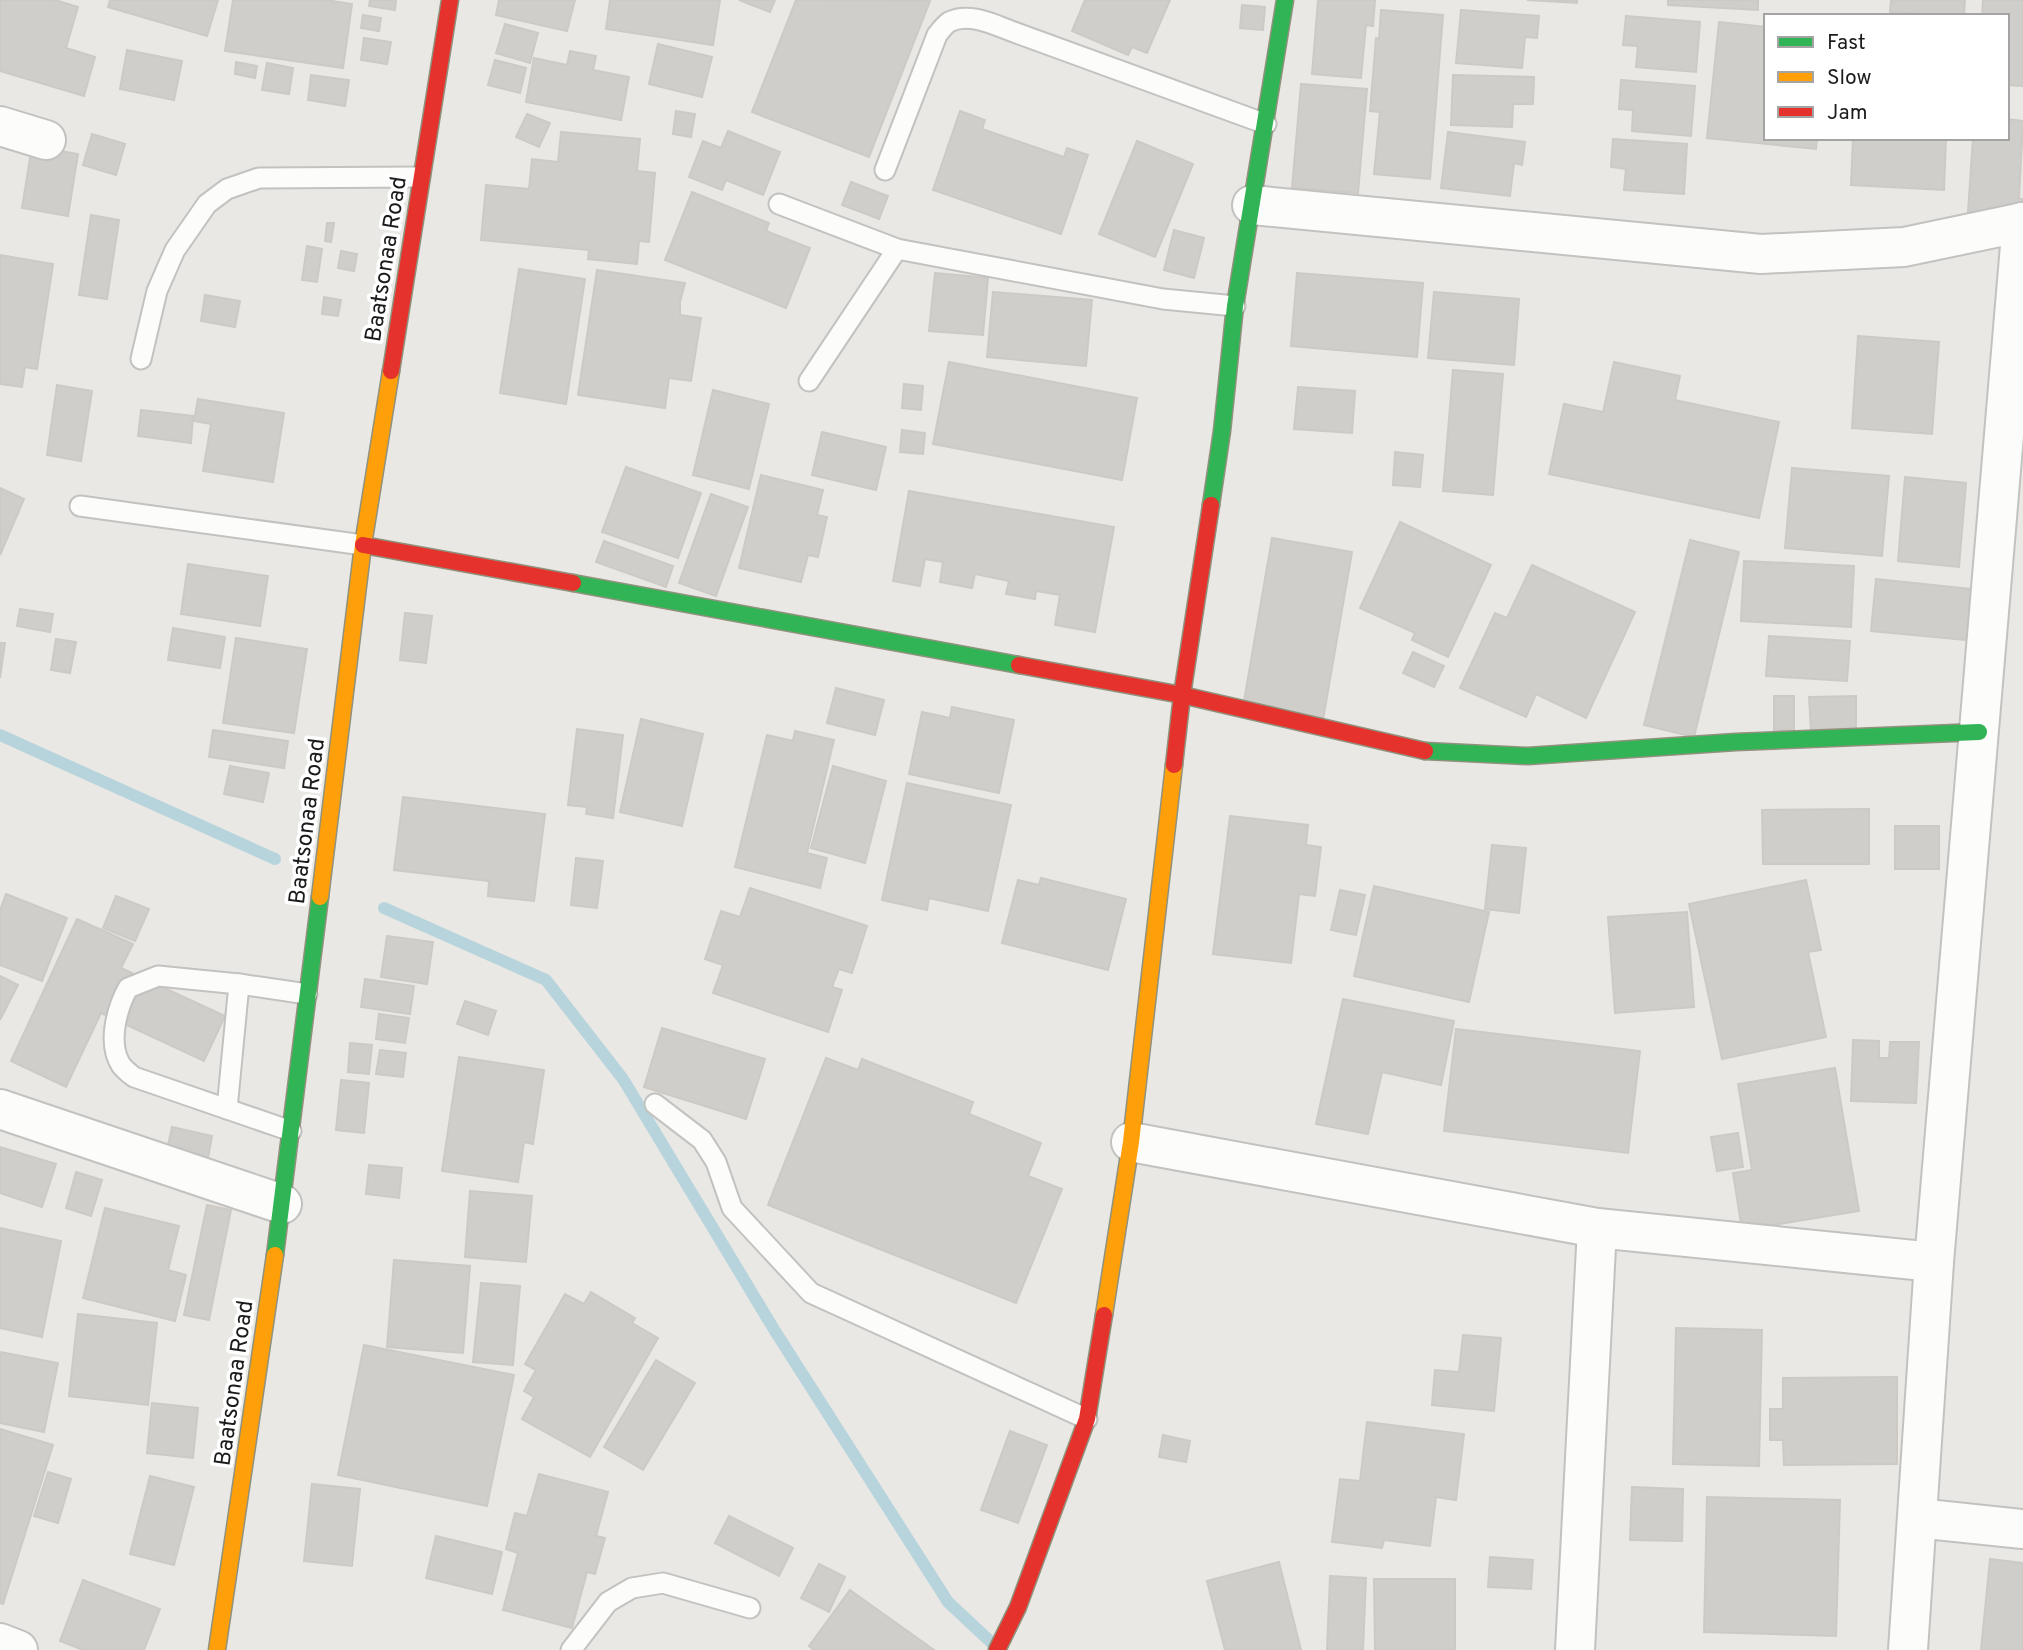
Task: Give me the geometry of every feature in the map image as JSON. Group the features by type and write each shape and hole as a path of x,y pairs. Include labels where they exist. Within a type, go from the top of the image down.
{"street":[{"name":"Baatsonaa Road","path":"217,1650 282,1204 363,545 450,0"},
{"path":"998,1650 1018,1607 1087,1419 1131,1142 1182,695 1222,431 1234,306 1285,0"},
{"path":"0,126 46,140"},
{"path":"1252,205 1761,254 1903,247 2023,222 1934,1262 1908,1650"},
{"path":"363,545 1182,695 1429,752 1528,756 1736,742 1979,732"},
{"path":"0,1109 282,1204"},
{"path":"1131,1142 1597,1228 1934,1262"},
{"path":"1575,1650 1597,1228"},
{"path":"1917,1518 2023,1529"},
{"path":"0,1643 18,1650"}],"lane":[{"path":"886,170 937,34 949,22 966,18 982,20 1011,30 1265,124"},
{"path":"141,359 157,291 175,250 207,204 227,189 260,178 420,177"},
{"path":"779,204 897,249 1163,299 1234,306"},
{"path":"809,381 897,249"},
{"path":"80,506 363,545"},
{"path":"291,1131 134,1077 121,1065 114,1047 116,1027 119,1004 128,988 158,976 307,994"},
{"path":"227,1109 239,984"},
{"path":"655,1104 702,1140 716,1162 732,1208 811,1293 1087,1419"},
{"path":"571,1650 608,1602 632,1588 663,1583 750,1608"}],"building":[{"path":"0,0 55,0 78,7 66,48 95,57 84,96 0,71"},
{"path":"110,0 218,0 207,36 108,7"},
{"path":"233,0 326,0 352,4 343,68 225,51"},
{"path":"370,0 396,0 395,10 369,6"},
{"path":"499,0 575,0 567,31 496,15"},
{"path":"610,0 720,0 713,45 606,29"},
{"path":"739,0 775,0 770,12"},
{"path":"796,0 930,1 869,157 752,112"},
{"path":"1085,0 1170,0 1147,53 1132,47 1128,55 1072,31"},
{"path":"1318,0 1375,0 1373,26 1366,25 1361,78 1312,74"},
{"path":"1527,0 1577,0 1577,3"},
{"path":"1668,0 1758,0 1758,10 1668,5"},
{"path":"1891,0 1965,0 1964,14 1890,12"},
{"path":"1983,0 2023,0 2023,86 2009,85 2009,14 1982,14"},
{"path":"1242,5 1265,7 1263,30 1240,28"},
{"path":"1381,10 1443,15 1430,179 1374,174 1380,112 1370,111"},
{"path":"1461,10 1539,16 1537,38 1525,37 1522,68 1456,63"},
{"path":"363,15 381,18 379,31 361,28"},
{"path":"1626,16 1700,22 1696,72 1636,67 1638,46 1623,45"},
{"path":"1719,22 1764,27 1764,140 1817,140 1816,149 1707,138"},
{"path":"505,24 538,33 530,63 496,53"},
{"path":"364,38 391,42 387,64 361,60"},
{"path":"658,44 712,57 702,97 649,84"},
{"path":"127,50 182,61 174,100 120,89"},
{"path":"570,51 596,56 593,70 629,77 621,120 526,102 534,58 567,65"},
{"path":"495,60 526,68 520,93 488,85"},
{"path":"236,62 257,66 255,78 235,74"},
{"path":"267,63 293,68 289,94 262,90"},
{"path":"311,75 349,80 345,106 308,100"},
{"path":"1453,75 1534,77 1533,104 1513,104 1512,127 1451,125"},
{"path":"1621,80 1695,86 1691,136 1632,131 1633,110 1619,109"},
{"path":"1301,84 1367,89 1358,193 1292,188"},
{"path":"676,111 695,114 691,137 673,134"},
{"path":"960,111 985,120 982,129 1064,157 1067,148 1088,155 1061,234 933,190"},
{"path":"527,114 550,123 539,147 516,137"},
{"path":"2009,119 2023,121 2019,199 2023,199 2023,216 1968,212 1973,140 2009,140"},
{"path":"728,131 780,152 763,195 726,180 722,190 689,177 703,141 721,148"},
{"path":"561,132 640,139 637,171 655,173 649,242 639,241 637,264 588,259 589,250 481,240 486,185 529,189 532,159 558,162"},
{"path":"1448,132 1525,142 1522,165 1514,163 1510,196 1441,188"},
{"path":"92,134 125,144 116,175 83,165"},
{"path":"1613,139 1687,144 1684,194 1624,190 1626,169 1611,167"},
{"path":"1853,140 1946,140 1944,190 1851,185"},
{"path":"1137,141 1193,164 1155,257 1099,234"},
{"path":"32,146 78,154 68,216 22,208"},
{"path":"851,182 888,196 879,219 842,205"},
{"path":"692,192 769,223 766,231 810,248 786,308 665,260"},
{"path":"91,215 119,220 107,299 79,295"},
{"path":"327,223 334,223 331,242 325,241"},
{"path":"1174,230 1204,238 1194,278 1164,270"},
{"path":"307,246 322,249 317,282 302,280"},
{"path":"341,251 357,254 354,271 338,268"},
{"path":"0,255 53,264 37,369 25,367 22,387 0,384"},
{"path":"519,269 585,279 566,404 500,393"},
{"path":"597,270 685,283 680,315 701,318 691,381 669,378 665,408 578,395"},
{"path":"935,273 988,278 983,335 929,331"},
{"path":"1297,273 1423,283 1417,357 1291,346"},
{"path":"993,292 1092,300 1086,366 987,357"},
{"path":"1434,292 1519,299 1514,365 1428,358"},
{"path":"205,295 240,301 235,327 201,321"},
{"path":"324,297 341,300 338,316 322,314"},
{"path":"1858,336 1939,342 1932,434 1852,428"},
{"path":"949,362 1137,398 1122,480 933,444"},
{"path":"1614,362 1680,376 1675,400 1779,422 1759,518 1549,474 1564,404 1603,412"},
{"path":"1453,370 1503,374 1493,495 1443,491"},
{"path":"904,384 923,386 921,410 902,408"},
{"path":"57,385 92,391 81,461 47,455"},
{"path":"1298,387 1355,391 1352,433 1294,429"},
{"path":"713,390 769,404 749,489 693,475"},
{"path":"198,399 284,413 273,482 203,471 211,424 194,421"},
{"path":"141,410 193,416 191,443 138,436"},
{"path":"902,430 925,433 923,454 900,452"},
{"path":"822,432 886,447 876,490 812,475"},
{"path":"1395,452 1423,455 1420,487 1393,485"},
{"path":"626,467 701,493 678,558 602,532"},
{"path":"1792,468 1889,476 1882,556 1785,548"},
{"path":"761,475 823,490 817,515 827,517 818,557 808,555 801,582 739,568"},
{"path":"1905,477 1966,483 1959,567 1898,561"},
{"path":"0,488 24,499 0,555"},
{"path":"909,491 1114,527 1095,632 1055,625 1060,595 1036,591 1035,599 1006,594 1009,581 975,574 972,588 940,582 943,562 925,559 920,586 893,581"},
{"path":"711,494 748,507 716,596 679,583"},
{"path":"1400,522 1491,565 1448,657 1412,640 1415,633 1360,608"},
{"path":"1272,538 1352,552 1323,720 1243,707"},
{"path":"1690,540 1739,552 1694,737 1644,725"},
{"path":"604,541 673,566 666,587 596,562"},
{"path":"1744,561 1854,566 1851,627 1741,621"},
{"path":"188,564 268,576 260,626 181,614"},
{"path":"1532,565 1635,612 1586,718 1536,694 1526,717 1460,688 1495,613 1507,618"},
{"path":"1876,579 1980,590 1976,641 1871,631"},
{"path":"20,609 53,614 50,632 17,626"},
{"path":"405,613 432,616 426,663 400,660"},
{"path":"173,628 225,637 220,668 168,660"},
{"path":"1769,636 1850,641 1847,681 1766,676"},
{"path":"236,638 307,649 294,733 223,723"},
{"path":"56,639 76,642 70,673 51,670"},
{"path":"0,643 5,643 0,678"},
{"path":"1413,652 1444,666 1434,687 1403,673"},
{"path":"836,688 884,700 875,735 827,723"},
{"path":"1774,696 1794,696 1794,730 1774,730"},
{"path":"1856,696 1856,728 1811,730 1809,697"},
{"path":"952,707 1014,720 999,793 909,774 922,712 950,718"},
{"path":"641,719 703,734 682,826 620,812"},
{"path":"577,729 623,735 613,818 586,814 587,807 568,805"},
{"path":"213,730 288,741 284,768 209,757"},
{"path":"795,731 834,740 807,853 827,858 820,888 735,867 767,735 793,741"},
{"path":"230,766 269,773 263,802 224,794"},
{"path":"833,766 886,781 865,863 811,848"},
{"path":"907,783 1011,805 988,911 929,898 927,910 882,900"},
{"path":"403,797 545,814 534,901 488,896 489,881 394,870"},
{"path":"1869,809 1869,864 1763,864 1762,810"},
{"path":"1230,816 1308,825 1306,845 1321,847 1315,896 1299,894 1291,963 1213,954"},
{"path":"1895,826 1939,826 1939,869 1895,869"},
{"path":"1492,845 1526,848 1519,913 1485,909"},
{"path":"576,858 603,861 597,908 571,905"},
{"path":"1041,878 1126,899 1108,970 1002,943 1018,880 1039,885"},
{"path":"1806,880 1821,950 1808,952 1826,1037 1722,1059 1689,904"},
{"path":"1374,886 1489,912 1469,1002 1354,976"},
{"path":"750,888 867,926 852,973 839,969 832,987 842,990 828,1032 713,993 723,965 705,959 721,911 740,917"},
{"path":"1340,890 1365,895 1356,935 1331,930"},
{"path":"6,894 67,918 42,981 0,965 0,910"},
{"path":"116,896 149,909 135,941 103,928"},
{"path":"1687,912 1694,1007 1615,1013 1608,917"},
{"path":"77,919 133,944 121,968 225,1016 204,1061 101,1013 66,1087 11,1061"},
{"path":"387,936 433,942 427,984 381,977"},
{"path":"0,976 18,985 0,1020"},
{"path":"365,979 414,986 410,1014 361,1007"},
{"path":"1343,999 1454,1021 1441,1085 1382,1072 1368,1134 1316,1124"},
{"path":"465,1001 496,1011 488,1035 457,1024"},
{"path":"379,1014 409,1018 405,1043 376,1039"},
{"path":"662,1028 765,1059 746,1119 644,1087"},
{"path":"1456,1029 1640,1051 1628,1153 1444,1131"},
{"path":"1853,1040 1879,1041 1879,1058 1889,1058 1890,1042 1919,1042 1916,1103 1851,1101"},
{"path":"350,1043 372,1045 369,1074 348,1072"},
{"path":"380,1050 406,1053 403,1077 376,1074"},
{"path":"459,1057 544,1070 533,1144 524,1142 518,1182 442,1171"},
{"path":"826,1058 858,1070 862,1059 973,1102 969,1114 1041,1143 1028,1176 1062,1189 1016,1303 768,1205"},
{"path":"1835,1068 1859,1211 1742,1230 1733,1173 1752,1170 1738,1084"},
{"path":"341,1080 369,1083 364,1133 336,1130"},
{"path":"172,1127 212,1136 207,1163 166,1155"},
{"path":"1738,1133 1743,1167 1717,1171 1711,1137"},
{"path":"0,1147 56,1164 42,1207 0,1193"},
{"path":"369,1165 402,1168 399,1198 366,1194"},
{"path":"76,1172 102,1180 91,1216 66,1208"},
{"path":"470,1191 532,1196 526,1262 465,1257"},
{"path":"207,1205 231,1210 209,1320 184,1315"},
{"path":"105,1208 179,1226 168,1270 186,1275 175,1321 83,1298"},
{"path":"0,1228 61,1241 42,1337 0,1328"},
{"path":"394,1260 470,1266 463,1353 387,1347"},
{"path":"481,1283 520,1286 513,1365 473,1362"},
{"path":"591,1292 635,1318 632,1323 658,1338 590,1457 522,1419 534,1397 524,1391 536,1370 525,1364 565,1294 584,1304"},
{"path":"78,1314 157,1323 148,1405 69,1396"},
{"path":"1676,1328 1762,1330 1759,1466 1673,1464"},
{"path":"1463,1335 1501,1338 1494,1411 1432,1405 1435,1370 1459,1372"},
{"path":"364,1345 514,1375 487,1506 338,1475"},
{"path":"0,1352 58,1363 44,1432 0,1423"},
{"path":"656,1360 695,1383 643,1470 604,1447"},
{"path":"1897,1377 1897,1464 1784,1465 1783,1440 1770,1440 1770,1409 1783,1409 1783,1378"},
{"path":"152,1403 198,1408 193,1458 147,1453"},
{"path":"1367,1422 1464,1434 1456,1500 1436,1497 1430,1546 1384,1540 1382,1548 1332,1542 1340,1479 1360,1481"},
{"path":"0,1429 53,1445 3,1604 0,1603"},
{"path":"1010,1431 1047,1445 1018,1523 981,1510"},
{"path":"1163,1435 1190,1441 1186,1462 1159,1457"},
{"path":"48,1472 71,1479 58,1523 34,1516"},
{"path":"539,1474 608,1492 596,1536 605,1538 595,1574 587,1572 572,1628 503,1610 518,1553 506,1549 515,1513 527,1516"},
{"path":"150,1476 194,1487 174,1565 130,1554"},
{"path":"312,1484 360,1489 352,1566 304,1561"},
{"path":"1632,1487 1683,1489 1682,1541 1630,1540"},
{"path":"1707,1497 1840,1500 1836,1636 1704,1632"},
{"path":"729,1516 793,1548 779,1576 715,1543"},
{"path":"436,1536 502,1552 492,1594 426,1578"},
{"path":"1490,1557 1533,1560 1531,1589 1488,1587"},
{"path":"1990,1559 2023,1563 2023,1650 1981,1650"},
{"path":"1279,1562 1301,1650 1225,1650 1207,1581"},
{"path":"819,1564 845,1577 829,1612 801,1598"},
{"path":"1330,1576 1366,1578 1363,1650 1327,1650"},
{"path":"1374,1579 1455,1579 1455,1650 1375,1650"},
{"path":"83,1580 160,1609 144,1650 83,1650 60,1641"},
{"path":"850,1590 934,1650 814,1650 809,1646"}],"waterway":[{"path":"0,735 275,859"},
{"path":"384,908 546,980 623,1079 775,1331 948,1602 995,1646"}],"traffic: fast":[{"path":"1211,505 1235,306 1285,0"},
{"path":"573,583 1019,665"},
{"path":"1425,751 1528,756 1736,742 1979,732"},
{"path":"275,1255 320,897"}],"traffic: slow":[{"path":"320,897 363,545 391,371"},
{"path":"1104,1315 1131,1142 1174,765"},
{"path":"217,1650 275,1255"}],"traffic: jam":[{"path":"391,371 450,0"},
{"path":"1174,765 1211,505"},
{"path":"363,545 573,583"},
{"path":"1019,665 1182,695 1425,751"},
{"path":"997,1650 1018,1607 1087,1419 1104,1315"}]}
